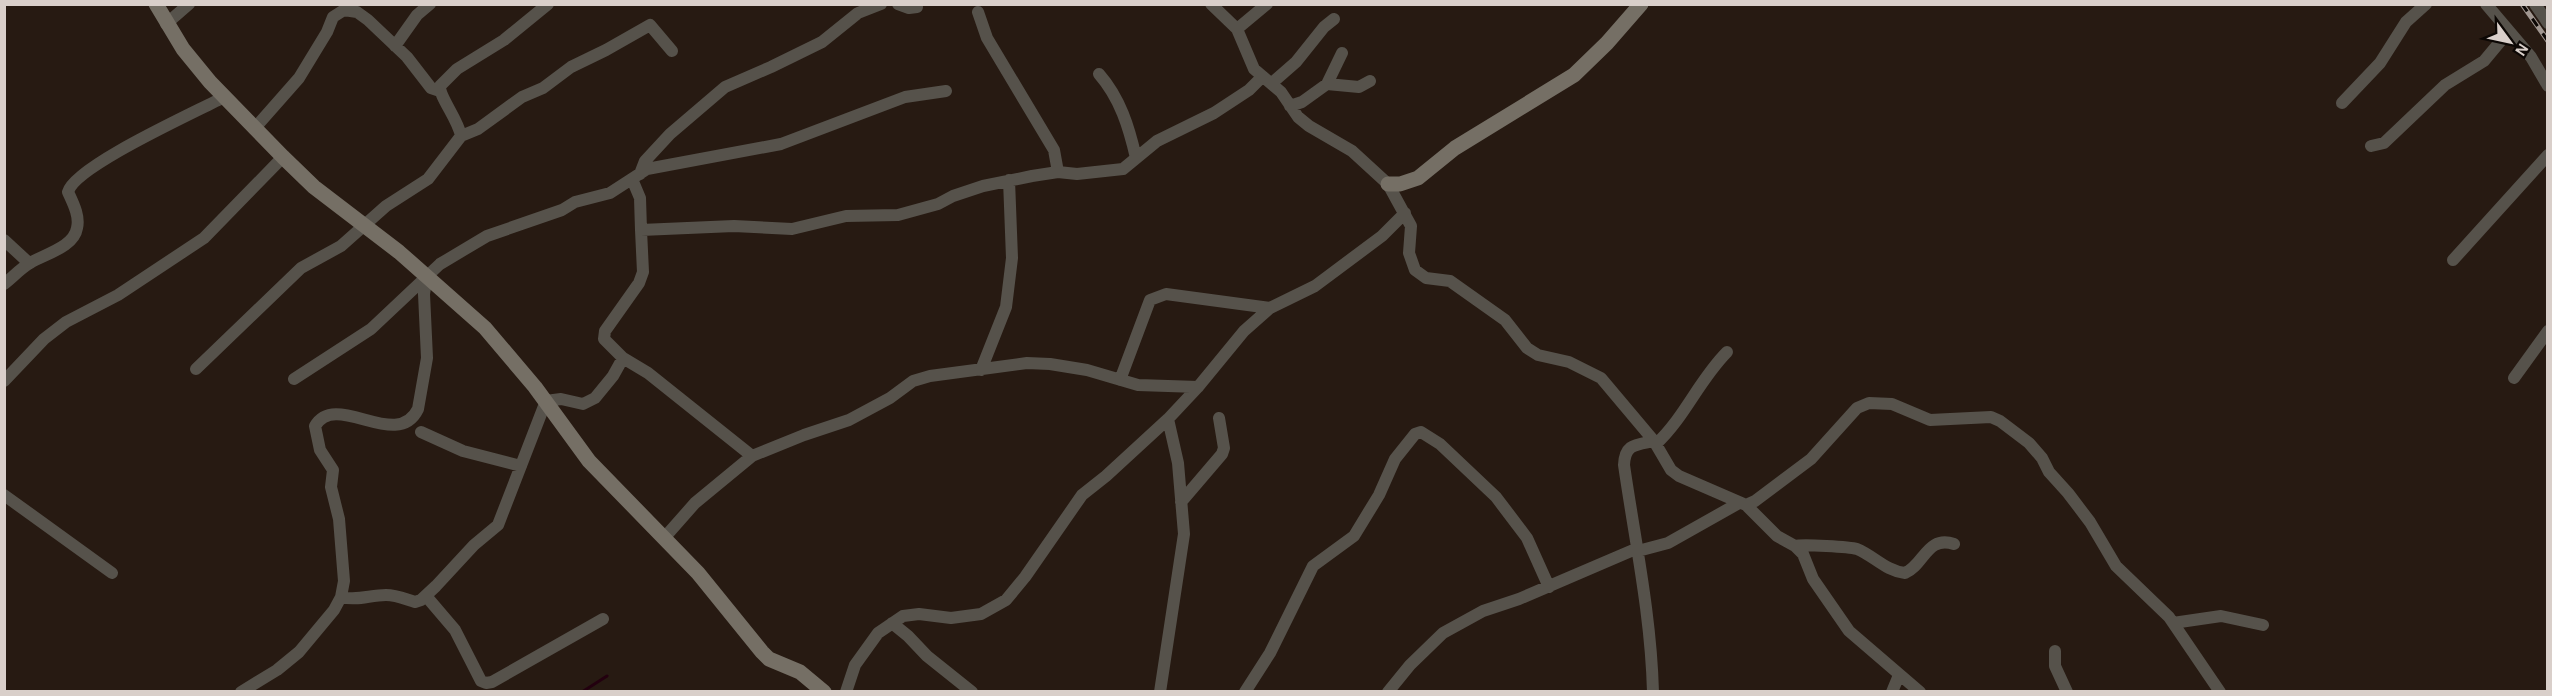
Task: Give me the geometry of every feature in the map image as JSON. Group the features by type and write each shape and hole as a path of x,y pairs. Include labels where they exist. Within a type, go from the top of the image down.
{"street":[{"path":"156,4 183,49 254,129 314,187 427,276 485,328 509,354 589,460 665,537 725,605 762,652 769,659 800,672 824,692"},
{"path":"166,24 189,4"},
{"path":"395,46 417,15 430,4"},
{"path":"440,91 444,80 457,69 504,40 548,4"},
{"path":"752,456 648,373 623,358 603,339 605,331 639,284 643,272 640,198 636,176 645,161 670,134 725,87 771,68 822,42 858,13 881,4"},
{"path":"898,4 909,8 917,7"},
{"path":"1210,4 1237,29 1254,69 1281,92 1290,106 1309,126 1352,151 1388,184 1411,226 1409,253 1415,270 1426,278 1450,281 1505,320 1527,348 1538,355 1569,362 1601,378 1655,442 1671,470 1679,476 1742,504 1776,536 1795,546 1803,554 1813,579 1849,631 1920,692"},
{"path":"1237,29 1267,4"},
{"path":"1388,184 1400,184 1418,178 1455,148 1574,75 1607,43 1641,4"},
{"path":"2342,103 2380,63 2406,22 2426,4"},
{"path":"2486,4 2531,57 2547,86"},
{"path":"2535,4 2547,23"},
{"path":"254,129 299,78 337,12 351,10 357,12 417,67 431,88 440,91 457,120 461,136"},
{"path":"978,12 987,38 1054,150 1058,172"},
{"path":"641,230 734,226 783,229 846,216 898,215 938,204 953,196 983,186 1009,180 1058,172 1077,174 1124,169 1173,132 1214,112 1296,62 1324,27 1334,19"},
{"path":"196,369 301,268 342,246 386,206 428,179 461,136 478,129 522,97 543,88 571,67 650,25 672,51"},
{"path":"2370,146 2384,142 2445,85 2484,61 2509,31"},
{"path":"1290,106 1302,102 1327,84 1342,53"},
{"path":"1099,74 1110,87 1126,118 1136,158"},
{"path":"1327,84 1359,87 1370,81"},
{"path":"294,379 371,329 451,256 487,236 562,210 575,202 601,196 636,176 658,167 781,144 905,97 946,91"},
{"path":"4,284 29,263 60,247 74,235 78,225 78,216 69,192 77,180 108,156 224,97"},
{"path":"2453,260 2547,155"},
{"path":"4,381 44,339 66,322 118,295 204,238 283,157"},
{"path":"981,370 1006,307 1012,258 1009,180"},
{"path":"846,692 855,665 878,633 903,616 919,614 951,618 981,614 1006,600 1025,578 1082,495 1112,471 1168,419 1198,387 1229,346 1270,308 1315,286 1382,236 1405,213"},
{"path":"4,240 29,263"},
{"path":"241,692 277,670 299,652 334,610 341,597 344,581 339,519 331,487 333,470 320,450 315,426 318,421 328,416 352,416 403,425 415,416 427,358 424,294 427,276"},
{"path":"1120,380 1150,300 1166,294 1270,308"},
{"path":"2514,378 2547,331"},
{"path":"1653,692 1652,659 1638,549 1624,465 1625,453 1630,447 1655,442 1671,430 1698,385 1712,366 1727,352"},
{"path":"546,401 561,399 583,404 595,398 614,376 623,358"},
{"path":"665,537 695,503 752,456 849,420 890,398 913,381 930,376 1027,363 1080,368 1138,385 1198,387"},
{"path":"341,597 352,600 385,595 415,602 426,596 474,545 498,525 546,401"},
{"path":"1388,692 1410,665 1443,633 1484,611 1550,587 1638,549 1668,543 1742,504 1755,501 1811,459 1857,408 1869,402 1892,404 1930,420 1991,417 2029,443 2042,458 2049,472 2090,522 2116,566 2173,623 2220,692"},
{"path":"1181,502 1222,454 1224,448 1219,418"},
{"path":"1160,692 1184,534 1178,463 1168,419"},
{"path":"420,432 463,451 521,466"},
{"path":"1245,692 1270,653 1313,566 1354,536 1379,495 1395,459 1415,434 1421,432 1440,444 1496,497 1527,538 1550,587"},
{"path":"4,495 112,573"},
{"path":"1795,546 1804,544 1857,549 1886,567 1905,573 1917,566 1924,553 1931,547 1940,542 1953,544"},
{"path":"426,596 455,630 481,681 486,683 492,682 603,619"},
{"path":"2173,623 2221,616 2264,625"},
{"path":"892,623 927,656 972,692"},
{"path":"2055,651 2055,666 2067,692"},
{"path":"1892,692 1899,675"}],"waterway":[{"path":"582,692 607,676"}],"railway":[{"path":"2522,4 2548,41"}]}
